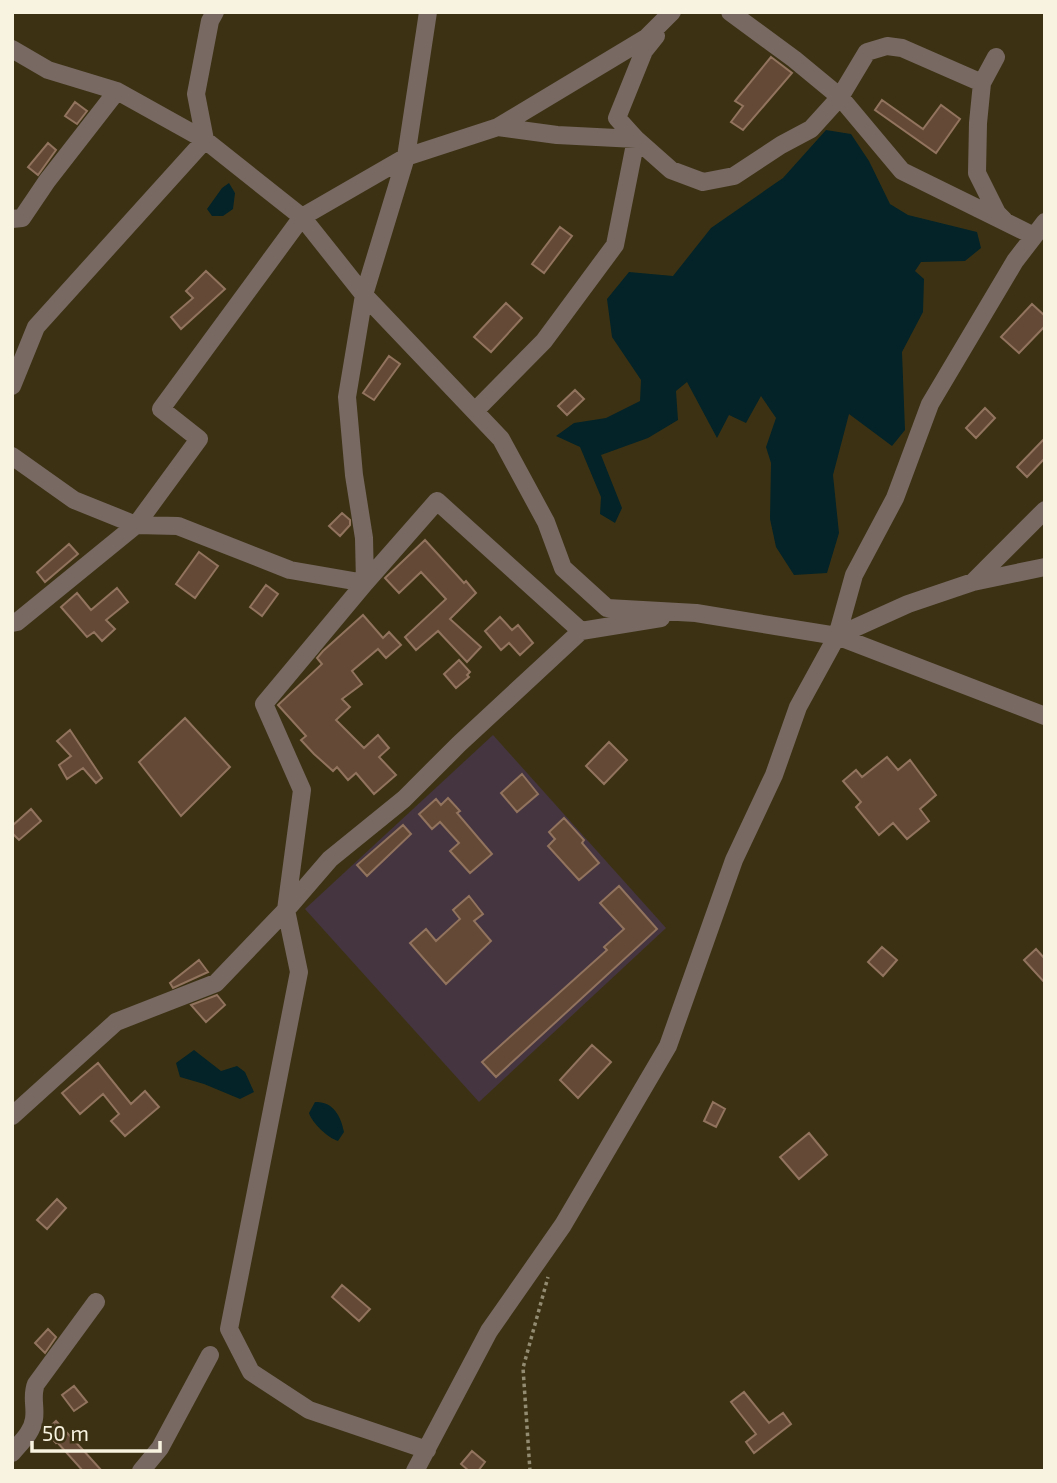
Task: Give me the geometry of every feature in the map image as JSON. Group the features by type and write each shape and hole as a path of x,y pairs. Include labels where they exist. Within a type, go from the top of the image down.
{"street":[{"path":"205,140 196,94 210,21 215,12"},
{"path":"365,583 364,538 354,475 347,397 364,295 406,157 428,12"},
{"path":"12,623 17,622 136,525 199,439 162,409 302,217 406,157 498,127 646,38 674,12"},
{"path":"674,12 643,51 617,118 671,170 703,182 734,176 811,129 840,97 867,52 887,46 902,48 982,83"},
{"path":"415,1471 489,1331 563,1225 668,1046 734,860 774,775 798,707 837,636 854,575 895,498 930,404 1015,261 1040,229 1007,223 902,171 840,97 730,12"},
{"path":"12,50 48,70 117,92 205,140 302,217 364,295 501,439 546,522 563,568 607,608 696,613 837,636 1045,716"},
{"path":"996,57 982,83 977,173 997,213 1007,223"},
{"path":"16,223 117,92"},
{"path":"498,127 557,135 636,139"},
{"path":"475,411 544,341 615,245 636,139"},
{"path":"12,386 36,327 205,140"},
{"path":"12,456 74,500 136,525 178,526 290,570 365,583"},
{"path":"428,1450 309,1410 251,1372 229,1329 299,972 286,910 302,790 264,704 437,501 581,631"},
{"path":"973,582 1045,510"},
{"path":"837,636 908,604 973,582 1045,567"},
{"path":"12,1116 116,1022 216,983 286,910 330,859 404,799 458,744 581,631 696,613"},
{"path":"12,1453 30,1433 35,1417 36,1384 96,1302"},
{"path":"141,1471 160,1448 210,1355"}],"path":[{"path":"530,1471 523,1368 549,1277"}],"shaded area":[{"path":"493,735 666,928 479,1102 305,909"}],"water":[{"path":"826,130 851,134 869,161 890,204 908,215 977,232 981,248 965,261 921,262 915,271 924,279 923,312 902,352 905,430 892,446 849,414 833,475 839,533 827,573 794,575 776,547 770,519 771,463 766,447 776,418 761,396 746,423 729,415 717,438 687,382 676,391 678,420 648,438 601,455 622,508 615,523 600,514 601,497 580,447 556,436 574,423 606,418 640,401 641,380 612,337 607,299 629,272 673,276 711,228 783,178"},
{"path":"229,183 235,193 233,209 223,216 212,216 207,209 222,188"},
{"path":"194,1050 221,1071 237,1066 245,1072 254,1092 240,1099 180,1077 176,1063"},
{"path":"315,1102 327,1104 341,1120 344,1132 338,1141 325,1133 311,1117 309,1113"}],"building":[{"path":"771,57 792,73 743,130 731,122 743,106 735,101"},
{"path":"882,100 923,129 941,105 960,119 936,153 875,110"},
{"path":"75,102 87,111 77,124 65,116"},
{"path":"48,143 56,150 38,175 28,167"},
{"path":"560,227 572,236 544,273 532,264"},
{"path":"206,271 225,289 181,329 171,317 193,298 186,291"},
{"path":"506,303 522,318 491,352 474,337"},
{"path":"1032,304 1045,316 1045,326 1019,353 1001,337"},
{"path":"389,356 400,364 374,400 363,393"},
{"path":"575,390 584,399 567,415 558,406"},
{"path":"985,408 995,418 976,438 966,428"},
{"path":"1045,438 1045,458 1027,477 1017,467"},
{"path":"342,513 350,520 350,525 340,536 329,526"},
{"path":"425,540 476,593 450,619 481,647 467,662 438,631 416,650 405,637 446,599 421,572 399,593 385,578"},
{"path":"69,544 78,554 45,582 37,572"},
{"path":"199,552 218,566 195,598 176,584"},
{"path":"266,585 278,594 262,616 250,607"},
{"path":"117,588 128,602 106,620 115,629 102,641 94,632 87,637 61,607 77,593 91,610"},
{"path":"363,615 383,638 389,632 401,645 386,658 378,649 352,671 362,684 342,699 350,707 336,720 364,748 378,735 389,748 379,757 396,775 374,794 356,773 348,780 337,767 333,771 314,754 301,740 306,736 278,705 322,664 317,658 323,651"},
{"path":"500,617 512,630 518,625 533,643 520,655 509,643 501,650 485,631"},
{"path":"459,660 470,672 467,675 469,677 456,688 444,674"},
{"path":"185,718 230,767 181,816 139,762"},
{"path":"70,730 102,778 96,783 83,768 67,779 59,765 71,756 57,741"},
{"path":"609,742 627,760 604,784 586,766"},
{"path":"887,757 898,770 910,760 936,795 920,809 929,821 907,839 893,823 879,835 856,807 861,802 843,781 856,770 862,777"},
{"path":"522,774 538,794 517,812 501,793"},
{"path":"448,798 460,811 457,813 492,854 470,873 450,851 459,843 440,822 432,829 419,814 436,799 441,805"},
{"path":"31,809 41,821 19,840 12,833 12,826"},
{"path":"564,818 584,840 582,843 599,863 579,880 548,846 555,839 549,832"},
{"path":"403,825 411,834 367,876 357,865"},
{"path":"619,886 657,929 496,1077 482,1062 607,950 604,947 624,929 600,903"},
{"path":"469,896 483,914 474,921 491,941 446,984 410,943 426,929 436,941 460,919 453,910"},
{"path":"882,947 897,960 883,976 868,962"},
{"path":"1036,949 1045,959 1045,983 1024,960"},
{"path":"199,960 208,972 173,988 170,983"},
{"path":"217,995 225,1005 206,1022 191,1005"},
{"path":"592,1045 611,1062 578,1098 560,1080"},
{"path":"98,1063 131,1104 145,1091 159,1107 125,1136 111,1121 119,1114 103,1094 80,1114 62,1093"},
{"path":"713,1102 725,1109 716,1127 704,1121"},
{"path":"809,1133 827,1155 799,1179 780,1157"},
{"path":"57,1199 66,1208 47,1229 37,1220"},
{"path":"342,1285 370,1309 359,1321 332,1297"},
{"path":"48,1329 56,1337 45,1353 35,1343"},
{"path":"74,1386 87,1402 74,1411 62,1395"},
{"path":"744,1392 769,1423 783,1413 791,1424 754,1453 746,1442 756,1434 731,1402"},
{"path":"56,1421 102,1471 83,1471 56,1443 45,1431"},
{"path":"472,1451 485,1462 478,1471 469,1471 461,1464"}]}
